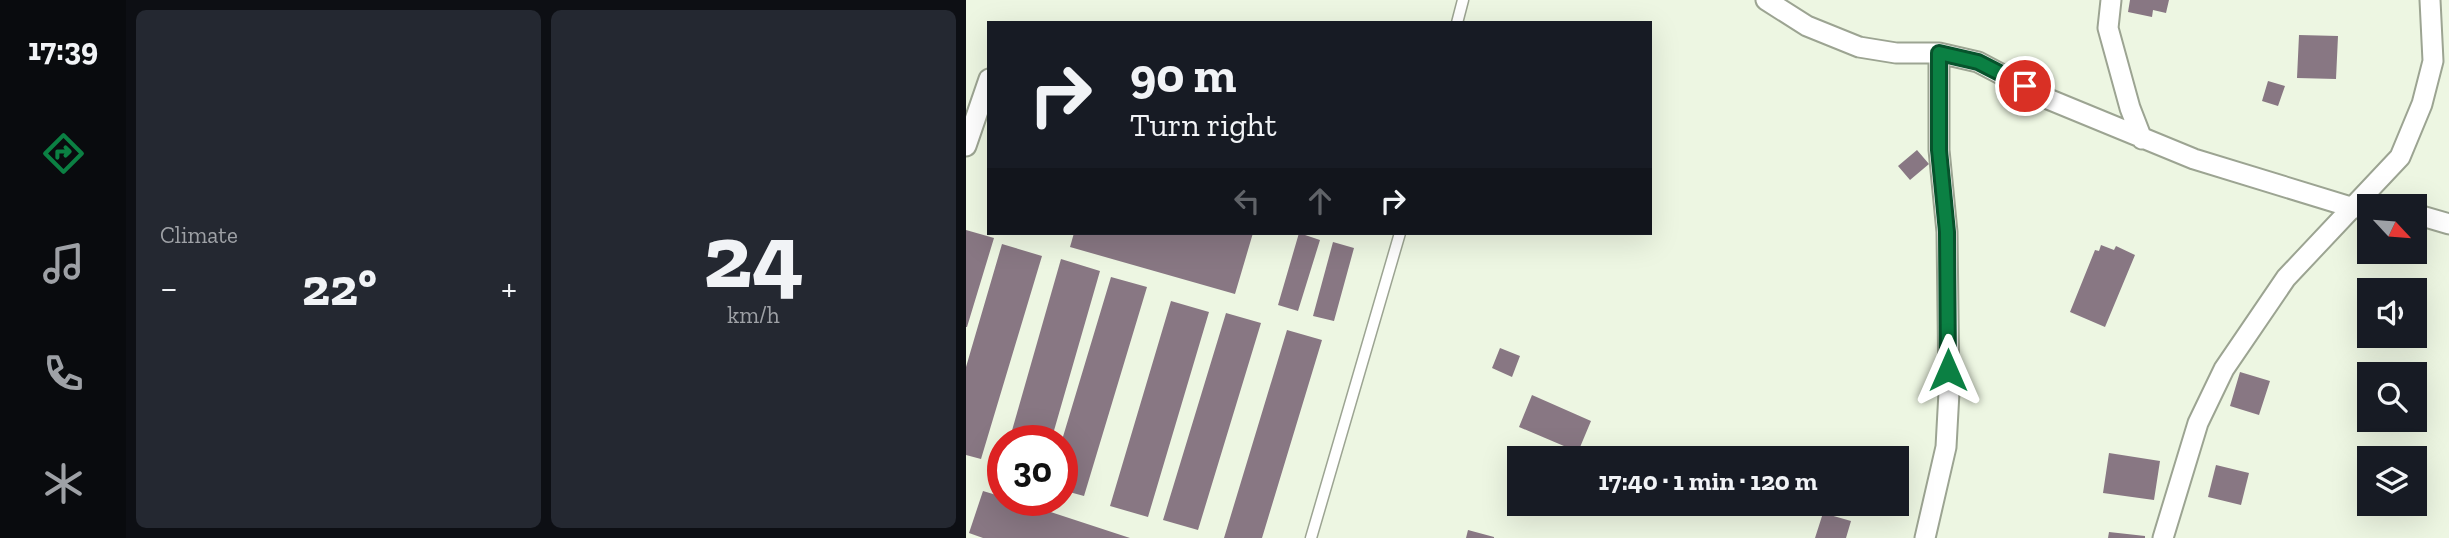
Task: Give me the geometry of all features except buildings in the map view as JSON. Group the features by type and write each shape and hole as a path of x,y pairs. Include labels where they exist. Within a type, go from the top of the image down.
{"street":[{"path":"1766,0 1807,26 1859,47 1896,53 1939,53 1978,62 2048,99 2141,139 2194,159 2357,207"},
{"path":"2111,0 2108,28 2141,139"},
{"path":"2373,194 2400,158 2422,104 2433,61 2430,0"},
{"path":"1924,538 1946,447 1949,392 1947,232 1939,150 1939,53"},
{"path":"966,146 987,85"},
{"path":"2163,538 2199,422 2224,369 2286,278 2357,213"}],"lane":[{"path":"1458,21 1463,0"},
{"path":"1311,538 1399,235"}],"route":[{"path":"1948,370 1947,232 1939,150 1939,53 1978,62 2025,86"}]}
